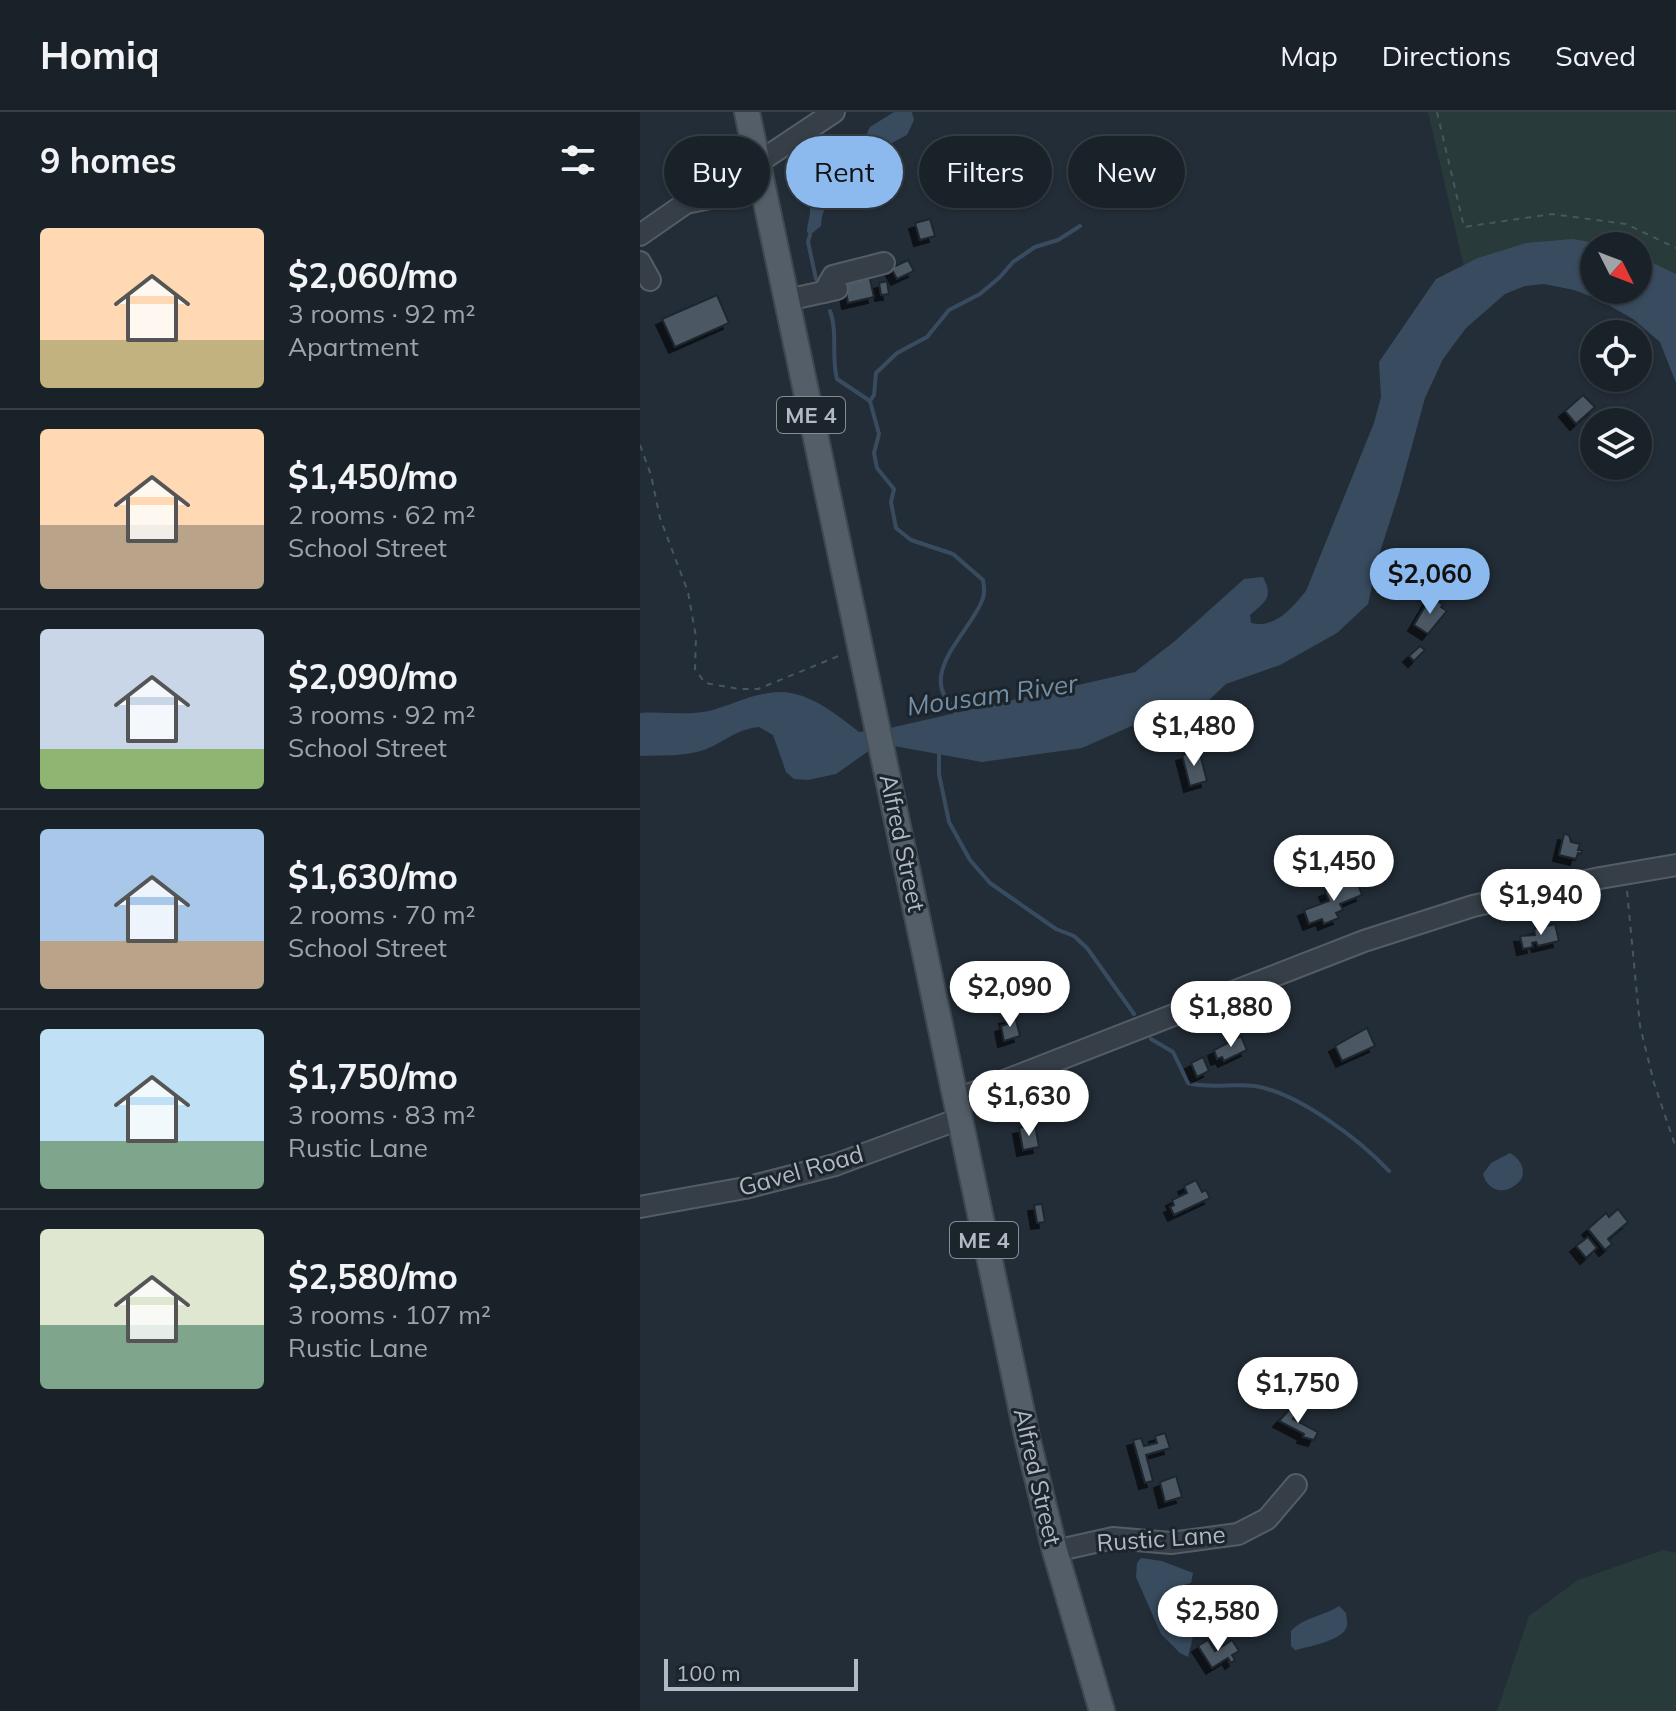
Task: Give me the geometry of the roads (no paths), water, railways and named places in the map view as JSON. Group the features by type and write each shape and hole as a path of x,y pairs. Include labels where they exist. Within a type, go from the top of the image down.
{"main road":[{"name":"Alfred Street","path":"747,112 752,136"},
{"name":"Alfred Street","path":"768,208 1028,1441 1055,1551 1102,1711"}],"street":[{"path":"770,150 834,112"},
{"path":"640,235 679,208"},
{"path":"787,300 830,291 833,276 884,263"},
{"name":"Gavel Road","path":"640,1207 745,1188 835,1165 957,1110 1364,941 1473,906 1676,865"},
{"name":"Rustic Lane","path":"1055,1551 1113,1538 1171,1543 1238,1534 1267,1519 1296,1485"}],"water":[{"path":"894,112 912,112 914,120 903,137 866,136 870,127"},
{"path":"810,208 826,208 821,226 810,235 807,232"},
{"path":"1580,240 1580,292 1544,284 1525,286 1505,294 1466,328 1443,359 1425,398 1378,558 1368,604 1337,633 1280,665 1226,684 1180,720 1136,724 1082,748 982,762 894,746 870,750 836,774 808,780 794,779 786,772 773,735 759,727 739,732 694,752 640,756 640,713 700,712 761,694 782,692 806,697 859,732 890,728 1135,672 1244,579 1263,577 1268,590 1266,599 1250,615 1251,623 1275,620 1306,591 1374,423 1381,397 1379,362 1436,279 1478,258 1526,243"},
{"path":"1652,263 1676,274 1676,383 1660,342 1652,335 1652,320 1633,319 1607,304 1652,304"},
{"path":"1510,1153 1521,1164 1522,1178 1506,1190 1495,1189 1483,1174 1491,1163"},
{"path":"1141,1558 1162,1561 1193,1573 1191,1583 1168,1590 1185,1592 1193,1608 1194,1632 1188,1657 1161,1634 1136,1577 1137,1563"},
{"path":"1339,1606 1346,1613 1347,1626 1344,1631 1325,1642 1295,1650 1291,1646 1291,1631 1296,1626"}],"waterway":[{"name":"Mousam River","path":"956,716 955,708 944,695 941,681 943,667 983,598 983,580 953,554 911,540 896,528 891,502 894,489 877,468 874,453 879,434 870,401 874,395 876,373 897,353 927,337 949,310 980,294 1013,262 1035,247 1058,240 1080,226"},
{"path":"810,235 808,242 816,279"},
{"path":"830,311 837,379 870,401"},
{"path":"939,754 939,774 949,822 970,860 990,883 1056,929 1074,936 1087,948 1134,1014"},
{"path":"1151,1039 1173,1052 1188,1083 1255,1086 1272,1090 1327,1119 1389,1171"}]}
